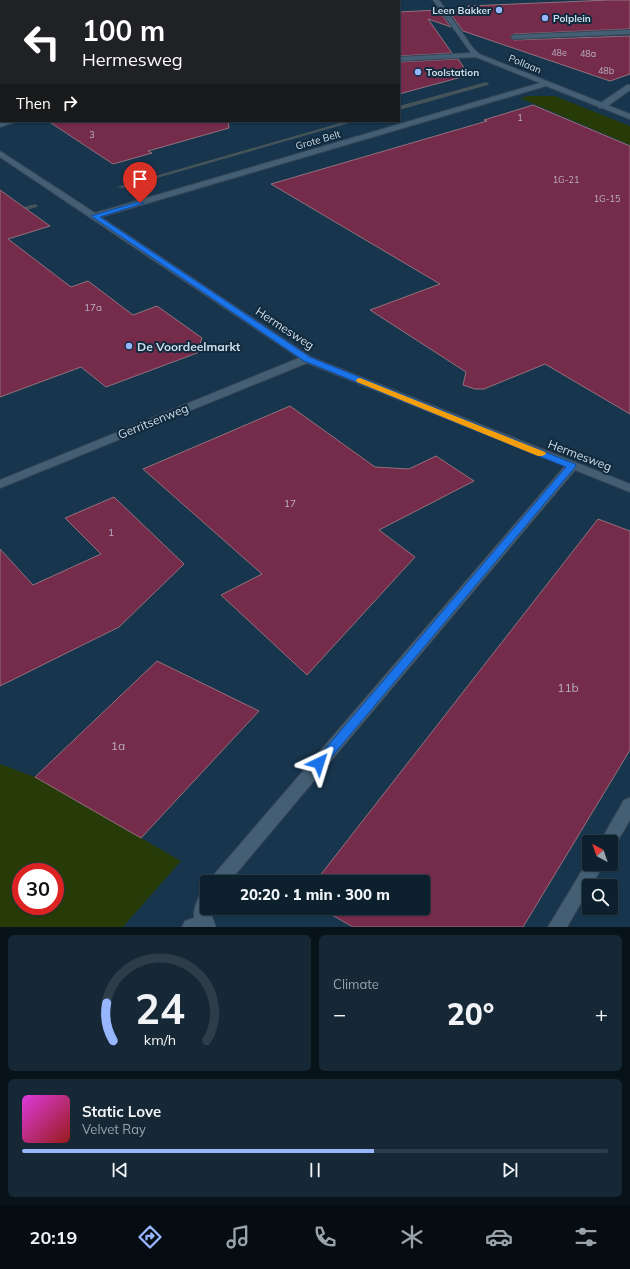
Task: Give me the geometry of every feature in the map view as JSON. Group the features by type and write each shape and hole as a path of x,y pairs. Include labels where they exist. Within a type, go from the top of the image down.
{"street":[{"name":"Pollaan","path":"436,0 471,49 477,55 630,117"},
{"path":"514,37 630,32"},
{"path":"400,60 477,55"},
{"name":"Grote Belt","path":"95,216 547,84"},
{"path":"602,106 630,87"},
{"name":"Hermesweg","path":"0,153 307,359 630,488"},
{"name":"Gerritsenweg","path":"0,484 307,359"},
{"path":"224,875 572,466"},
{"path":"612,835 630,805"},
{"path":"557,927 591,871"},
{"path":"200,926 202,915"}],"shaded area":[{"path":"400,0 630,0 630,927 0,927 0,122 400,122"}],"green space":[{"path":"528,96 555,96 630,126 630,145 520,98"},
{"path":"0,764 35,777 181,861 123,927 0,927"}],"building":[{"name":"Polplein","path":"630,0 630,29 514,34 510,37 514,40 630,36 630,74 610,81 463,31 448,10 470,9 468,6"},
{"path":"438,10 451,27 428,19 452,53 400,56 400,12"},
{"path":"458,59 469,75 400,94 400,62"},
{"path":"533,105 630,146 630,414 545,364 484,389 475,389 463,385 466,372 370,310 440,284 271,184 487,121 484,120"},
{"path":"50,122 228,122 229,128 148,151 152,153 113,164"},
{"path":"0,190 50,226 8,239 71,287 88,281 133,315 157,306 202,338 197,353 106,387 81,367 0,397"},
{"path":"290,406 375,467 409,469 436,456 474,481 379,530 415,557 307,675 221,595 262,574 143,469"},
{"path":"114,497 184,564 119,627 0,686 0,549 33,585 101,554 65,518"},
{"path":"598,519 630,531 630,750 523,927 353,927 332,915 430,915 430,875 320,875"},
{"path":"157,661 259,711 141,838 35,777"}],"waterway":[{"path":"400,108 486,84"},
{"path":"120,187 349,122"},
{"path":"0,216 35,206"}],"slow traffic":[{"path":"360,380 542,454"}],"place":[{"name":"Leen Bakker","path":"499,10"},
{"name":"Polplein","path":"545,18"},
{"name":"Toolstation","path":"418,72"},
{"name":"De Voordeelmarkt","path":"129,346"}],"route":[{"path":"140,203 95,216 307,359 572,466 319,763"}]}
